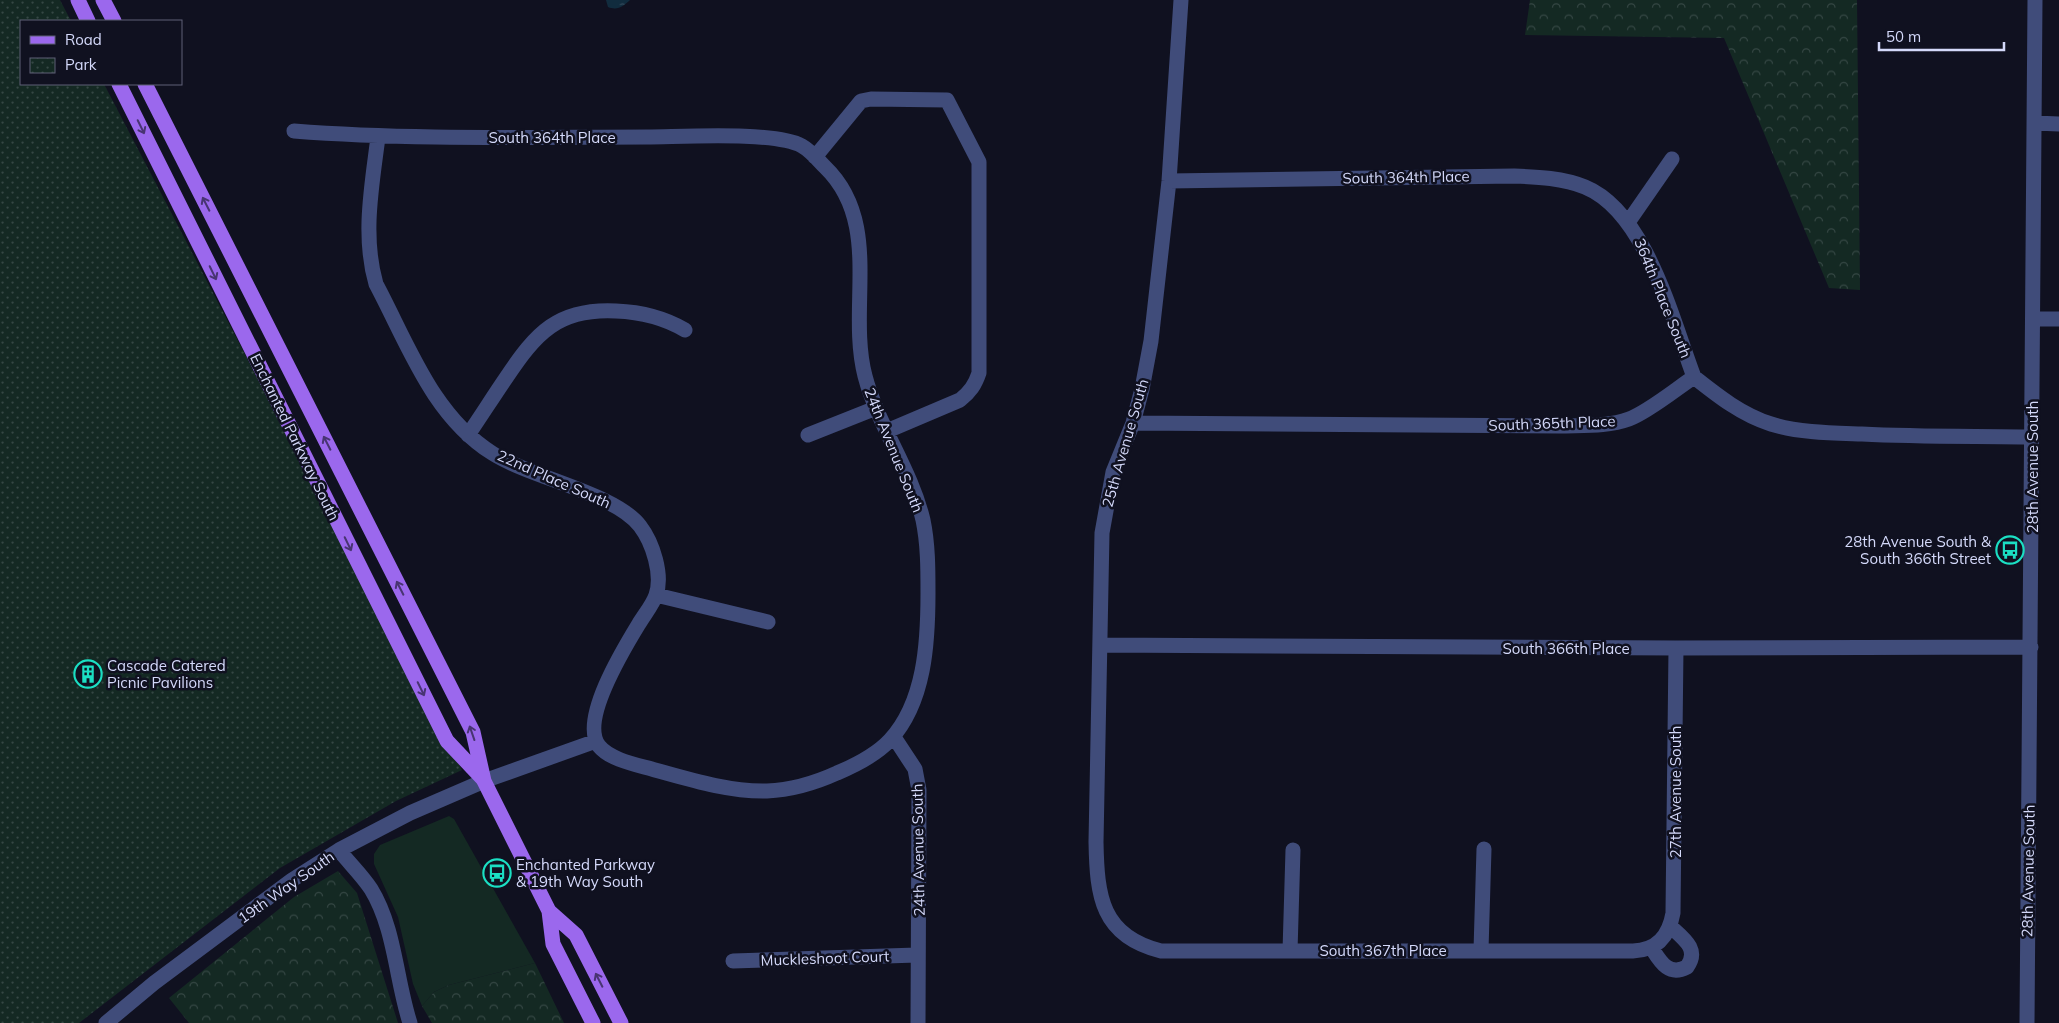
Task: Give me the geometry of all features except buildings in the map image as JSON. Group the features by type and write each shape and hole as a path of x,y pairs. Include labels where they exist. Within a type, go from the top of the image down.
{"main road":[{"path":"78,0 88,20"},
{"path":"103,0 113,20"},
{"name":"Enchanted Parkway South","path":"119,85 447,741 484,780"},
{"name":"Enchanted Parkway South","path":"146,85 473,732 484,780 549,911 553,944 593,1023"},
{"name":"Enchanted Parkway South","path":"549,911 576,935 621,1023"}],"street":[{"name":"25th Avenue South","path":"1107,916 1100,896 1096,870 1102,533 1113,472 1133,423 1150,349 1169,181 1181,0"},
{"name":"28th Avenue South","path":"2027,1023 2035,0"},
{"path":"811,154 861,101 871,99 946,100 979,162 979,373 976,382 970,392 960,400 887,431"},
{"path":"2035,123 2059,124"},
{"name":"South 364th Place","path":"294,131 378,137 745,138 786,141 811,154"},
{"name":"22nd Place South","path":"378,137 369,227 372,270 376,284 427,383 468,435 496,455 604,501 633,519 642,528 653,553 658,580 656,595"},
{"name":"24th Avenue South","path":"811,154 838,182 856,219 860,245 861,352 866,382 911,484 921,513 926,547 928,578 927,640 924,668 915,696 894,737 915,769 919,790 918,1023"},
{"path":"1629,221 1672,159"},
{"name":"South 364th Place","path":"1169,181 1417,176 1537,177 1586,188 1613,204 1629,221"},
{"name":"364th Place South","path":"1629,221 1653,268 1694,377"},
{"path":"468,435 531,342 547,327 563,318 597,311 629,312 651,315 685,330"},
{"path":"2033,319 2059,318"},
{"path":"1694,377 1726,402 1756,418 1787,428 1815,432 1895,436 2032,437"},
{"name":"South 365th Place","path":"1133,423 1560,426 1603,424 1621,421 1638,415 1694,377"},
{"path":"808,435 876,408"},
{"path":"768,622 656,595 623,650 607,685 594,723 596,741 609,754 656,770 709,784 762,791 797,788 818,781 860,762 894,737"},
{"name":"South 366th Place","path":"1101,645 1676,648 2030,647"},
{"name":"27th Avenue South","path":"1668,931 1674,890 1676,648"},
{"path":"484,780 596,741"},
{"name":"19th Way South","path":"106,1023 161,978 292,880 338,850 410,813 484,780"},
{"path":"1482,950 1484,849"},
{"path":"338,850 370,888 379,904 410,1023"},
{"path":"1290,951 1293,850"},
{"name":"South 367th Place","path":"1107,916 1130,938 1146,947 1161,951 1482,950 1632,952 1651,947 1668,931"},
{"path":"1651,947 1668,969 1674,971 1686,967 1692,955 1692,949 1668,931"},
{"name":"Muckleshoot Court","path":"734,961 918,955"}],"green space":[{"path":"0,0 60,0 70,20 20,20 20,85 105,85 462,770 396,801 280,868 79,1023 0,1023"},
{"path":"1530,0 1857,0 1860,290 1829,288 1724,38 1525,35"},
{"path":"449,816 454,819 535,963 449,985 434,992 422,1006 413,984 398,917 374,864 374,854 380,845"},
{"path":"338,871 357,893 398,1023 189,1023 169,998 294,897"},
{"path":"535,963 564,1023 432,1023 422,1006 434,992 449,985"}],"water":[{"path":"606,0 630,0 623,6 615,8 608,7"}],"place":[{"name":"28th Avenue South & South 366th Street","path":"2010,550"},
{"name":"Cascade Catered Picnic Pavilions","path":"88,674"},
{"name":"Enchanted Parkway & 19th Way South","path":"497,873"}]}
